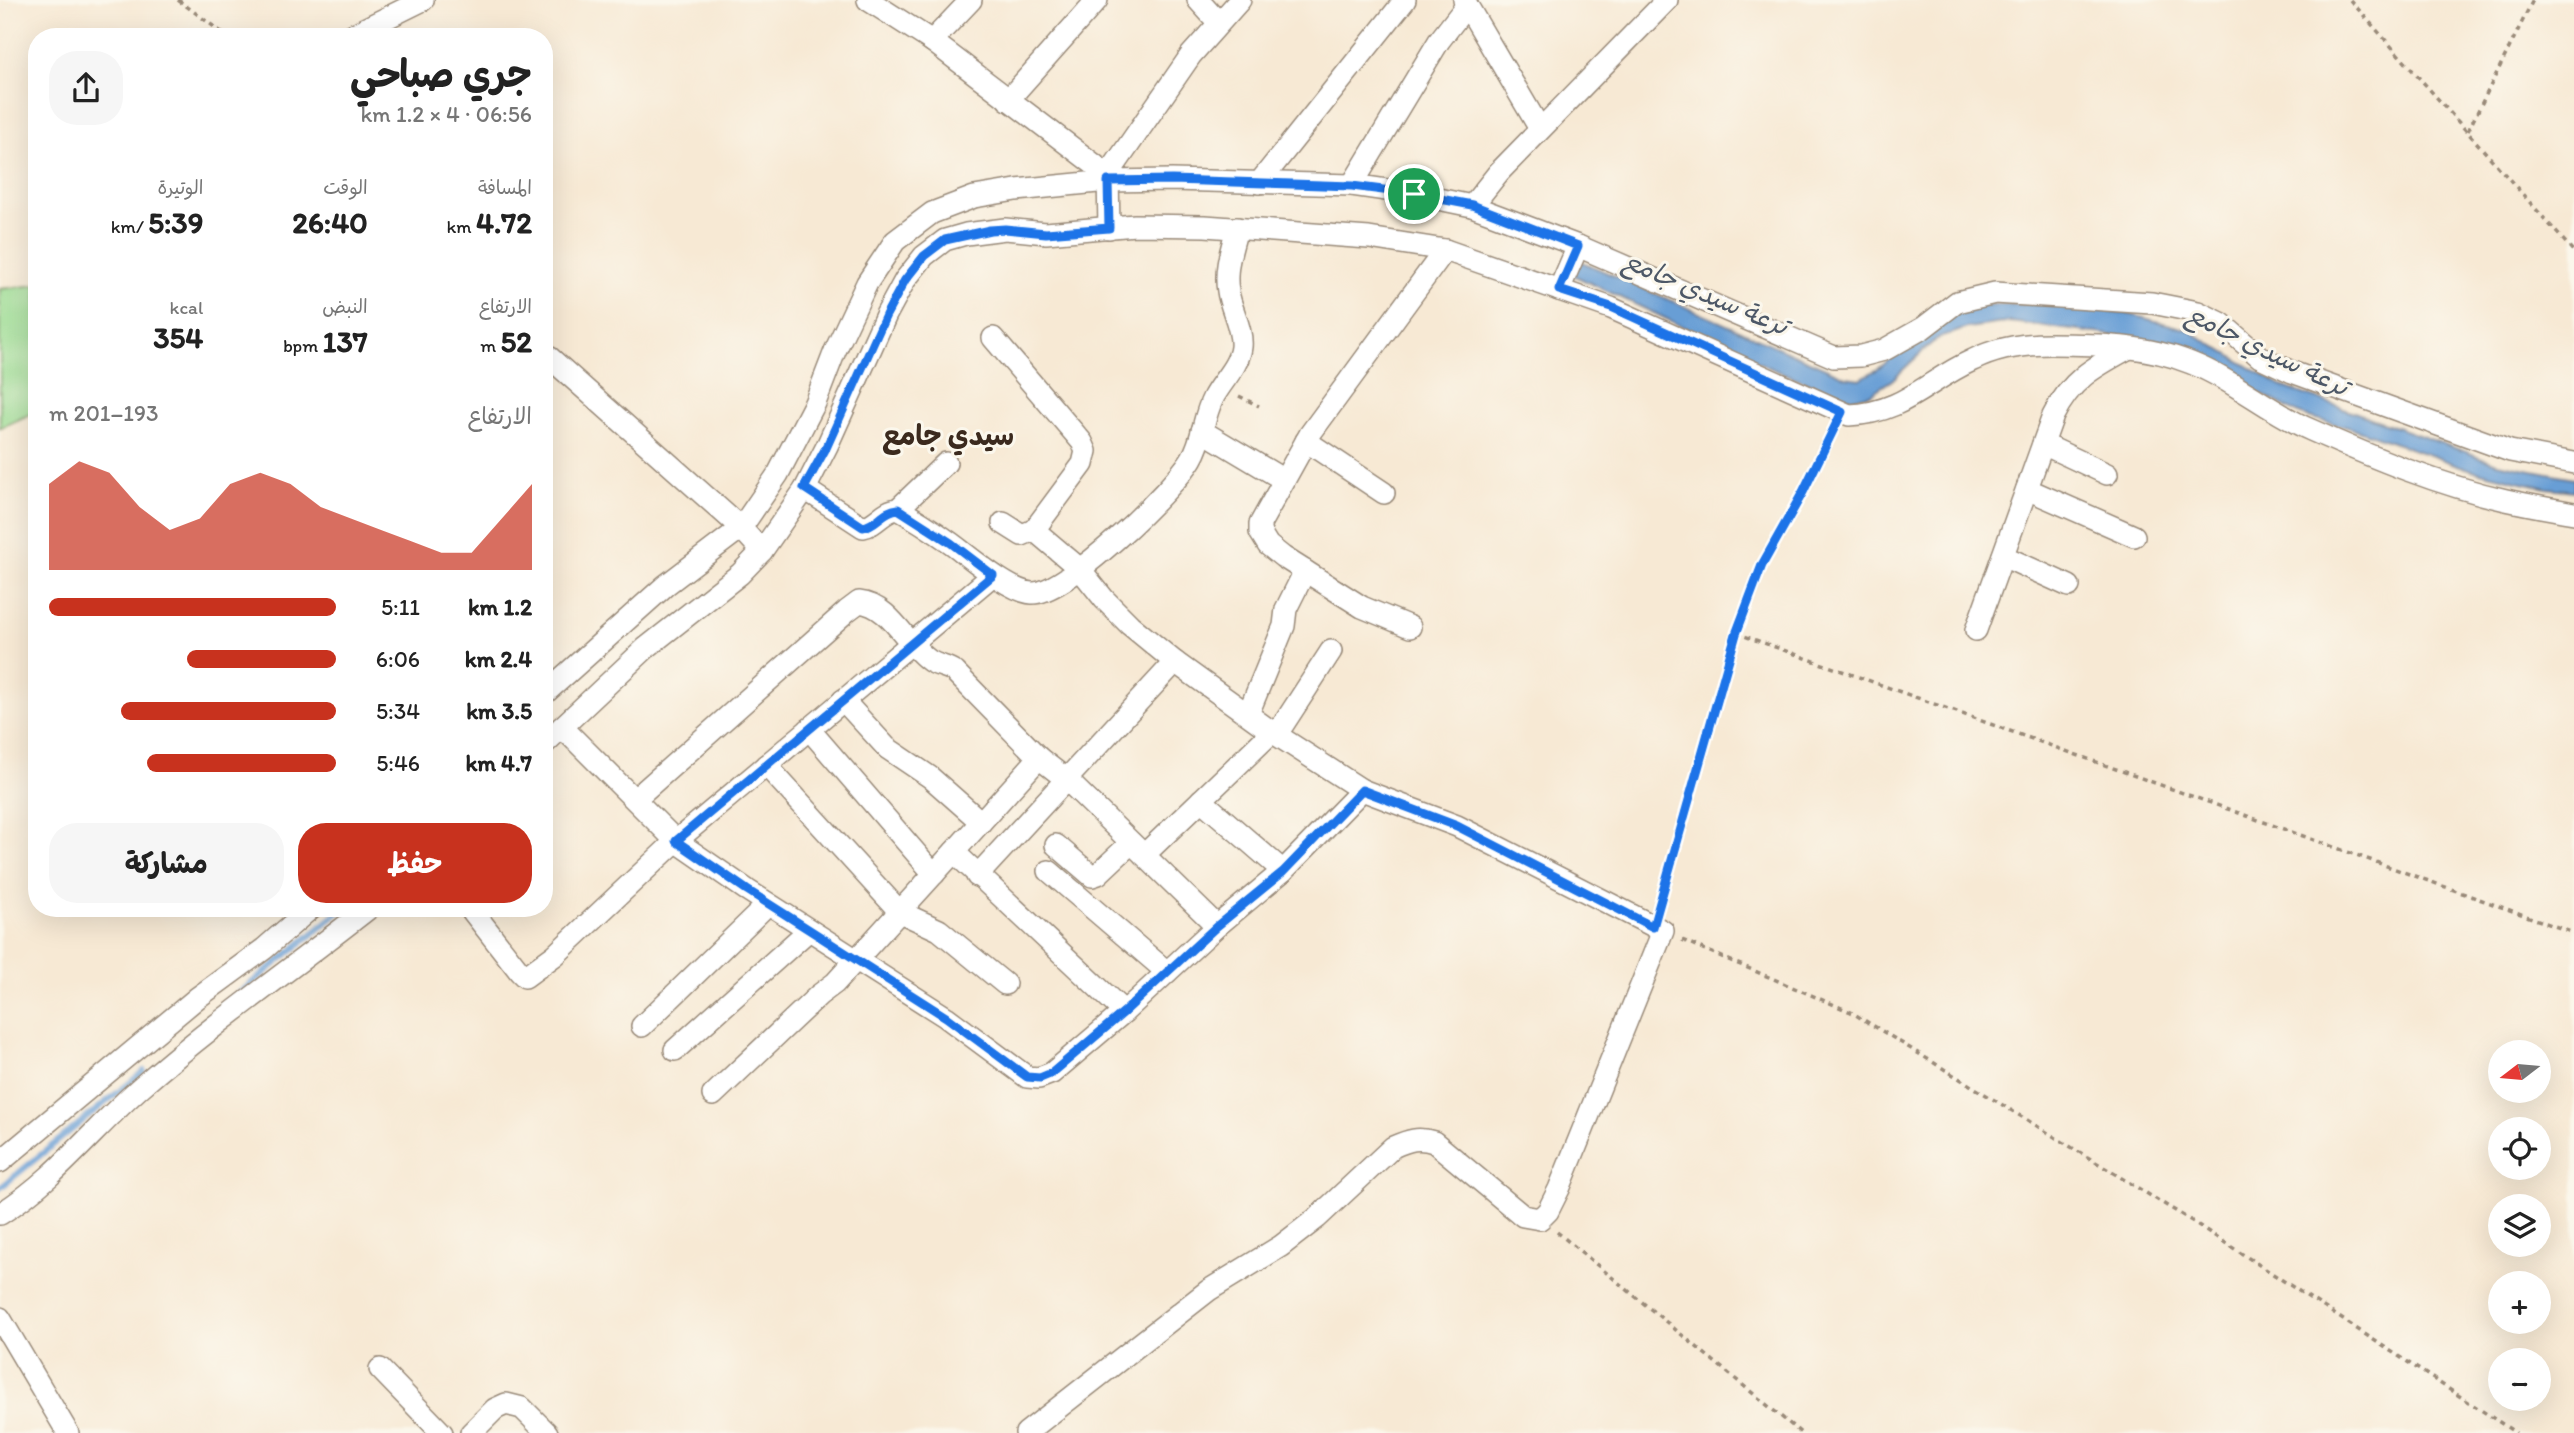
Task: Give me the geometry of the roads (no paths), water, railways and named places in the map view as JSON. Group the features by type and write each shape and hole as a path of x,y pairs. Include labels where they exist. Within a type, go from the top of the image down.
{"street":[{"path":"366,28 423,0"},
{"path":"868,0 932,41 1108,178"},
{"path":"932,41 971,0"},
{"path":"1009,100 1097,0"},
{"path":"1198,0 1219,22"},
{"path":"1109,228 1108,178 1191,55 1240,0"},
{"path":"1259,183 1405,0"},
{"path":"1472,205 1499,172 1667,0"},
{"path":"1352,186 1438,41 1465,3 1540,129"},
{"path":"553,686 666,585 741,528 778,474 815,403 835,351 867,283 895,241 932,214 974,197 1108,178 1352,186 1472,205 1578,246 1834,357 1861,356 1884,349 1923,328 1956,302 1995,293 2143,303 2198,312 2221,323 2260,357 2292,372 2510,451 2574,463"},
{"path":"553,736 646,648 740,574 762,551 804,488 827,446 886,315 905,280 924,256 945,240 990,230 1046,233 1135,225 1237,228 1369,238 1445,250 1611,307 1849,415 1869,414 1890,408 1972,360 2003,348 2050,344 2152,350 2192,363 2285,418 2373,457 2493,497 2574,513"},
{"path":"804,488 863,527 870,526 892,509 898,509 951,543 993,575 1031,593 1044,591 1080,569 1161,498 1192,458 1213,398 1237,359 1241,347 1227,289 1226,273 1237,228"},
{"path":"1559,290 1578,246"},
{"path":"1410,626 1362,607 1305,571 1268,545 1260,532 1260,524 1306,441 1445,250"},
{"path":"993,338 1082,442 1086,451 1083,464 1034,530 1023,534 1003,523"},
{"path":"1976,630 2053,416 2064,394 2100,364 2129,348"},
{"path":"553,360 741,528 762,551"},
{"path":"1202,431 1284,480"},
{"path":"1306,441 1384,493"},
{"path":"2043,444 2107,474"},
{"path":"898,509 946,463"},
{"path":"2027,489 2134,536"},
{"path":"1026,1433 1209,1290 1281,1246 1317,1218 1393,1147 1407,1141 1419,1138 1434,1142 1523,1216 1540,1219 1559,1189 1658,929 1457,826 1362,790 1275,733 1175,662 1104,599 1080,569 1034,530"},
{"path":"2003,556 2069,586"},
{"path":"1248,714 1284,626 1286,609 1305,571"},
{"path":"477,917 525,976 555,955 676,841 993,575"},
{"path":"635,799 859,602 867,603 885,614 931,662 955,672 1039,758 1066,779 1217,926"},
{"path":"1056,845 1092,876 1138,849 1201,800 1275,733 1331,651"},
{"path":"977,876 1175,662"},
{"path":"843,700 887,748 930,777 981,822"},
{"path":"562,727 676,841 768,904 946,1017 1027,1077 1040,1078 1052,1073 1124,1012 1217,926 1283,872 1362,790"},
{"path":"809,729 934,874"},
{"path":"713,1095 835,983 1039,758"},
{"path":"766,765 900,912 939,930 1006,984"},
{"path":"1201,800 1283,872"},
{"path":"954,852 1124,1012"},
{"path":"1049,871 1167,972"},
{"path":"642,1026 768,904"},
{"path":"0,1162 197,998 264,949 301,917"},
{"path":"0,1214 40,1185 141,1087 175,1058 357,917"},
{"path":"675,1051 809,930"},
{"path":"0,1318 68,1433"},
{"path":"380,1369 442,1433"},
{"path":"471,1433 495,1409 506,1404 522,1408 547,1433"}],"water":[{"path":"1571,257 1846,377 1860,379 1878,369 1940,319 1975,305 2052,304 2125,313 2186,329 2281,386 2497,463 2574,478 2574,491 2547,488 2472,470 2358,430 2301,415 2176,349 2104,334 2010,322 1967,328 1936,339 1892,380 1870,394 1851,399 1775,370 1573,275"}],"waterway":[{"path":"217,1011 333,917"},
{"path":"0,1188 144,1071"}],"district":[{"name":"سيدي جامع","path":"948,435"}],"water label":[{"name":"ترعة سيدي جامع","path":"1706,293"},
{"name":"ترعة سيدي جامع","path":"2268,350"}]}
